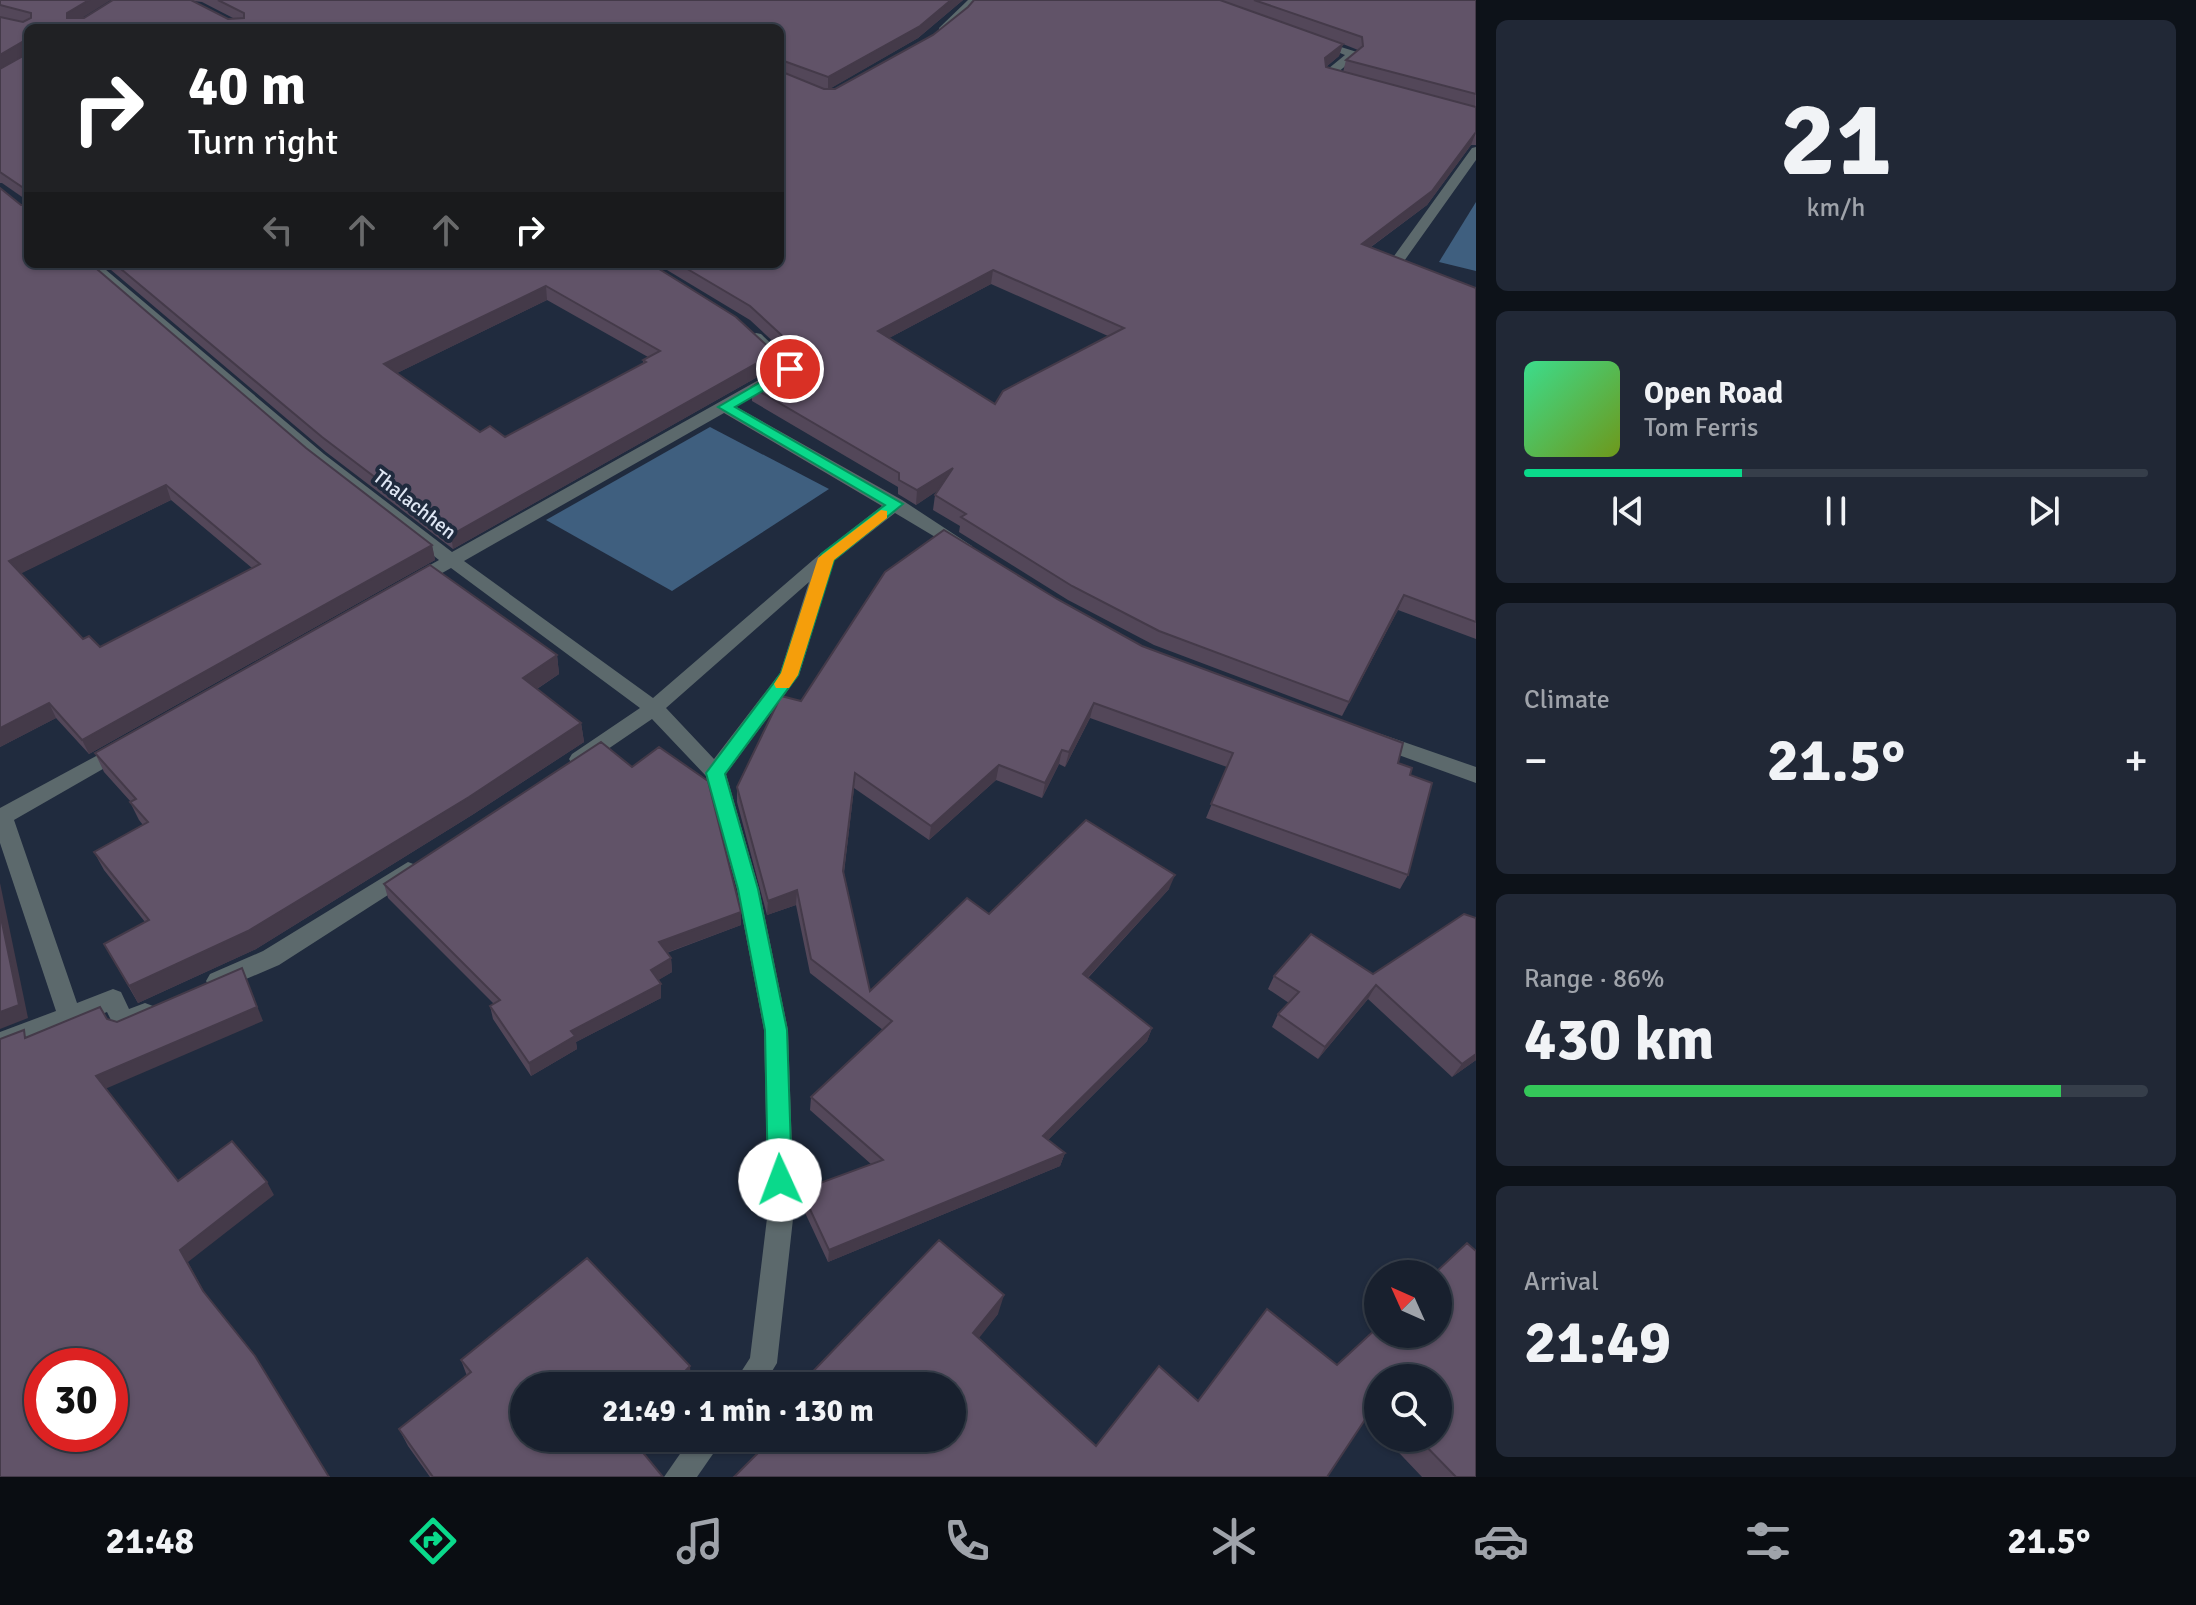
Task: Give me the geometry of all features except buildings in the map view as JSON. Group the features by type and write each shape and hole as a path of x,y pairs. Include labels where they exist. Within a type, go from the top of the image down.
{"street":[{"path":"928,40 951,25 974,0"},
{"path":"1304,36 1353,54 1327,75 1357,83"},
{"path":"1421,275 1394,266 1476,151"},
{"name":"Thalachhen","path":"96,268 318,457 451,560 654,708 715,773"},
{"path":"397,591 790,369 743,326"},
{"path":"725,407 896,504 985,559"},
{"path":"561,771 654,708 826,558 896,504"},
{"path":"756,1372 763,1363 781,1210 776,1030 748,889 715,773 789,675 826,558"},
{"path":"1356,732 1476,775"},
{"path":"69,1015 2,817 138,739"},
{"path":"204,987 271,958 429,858"},
{"path":"0,1043 113,999 124,1023 164,1005"},
{"path":"679,1477 698,1452"}],"water":[{"path":"1476,202 1476,271 1439,262"},
{"path":"710,427 829,489 672,591 546,520"}],"slow traffic":[{"path":"782,684 789,675 826,558 881,515"}],"route":[{"path":"780,1180 776,1030 748,889 715,773 789,675 826,558 896,504 725,407 790,369"}]}
